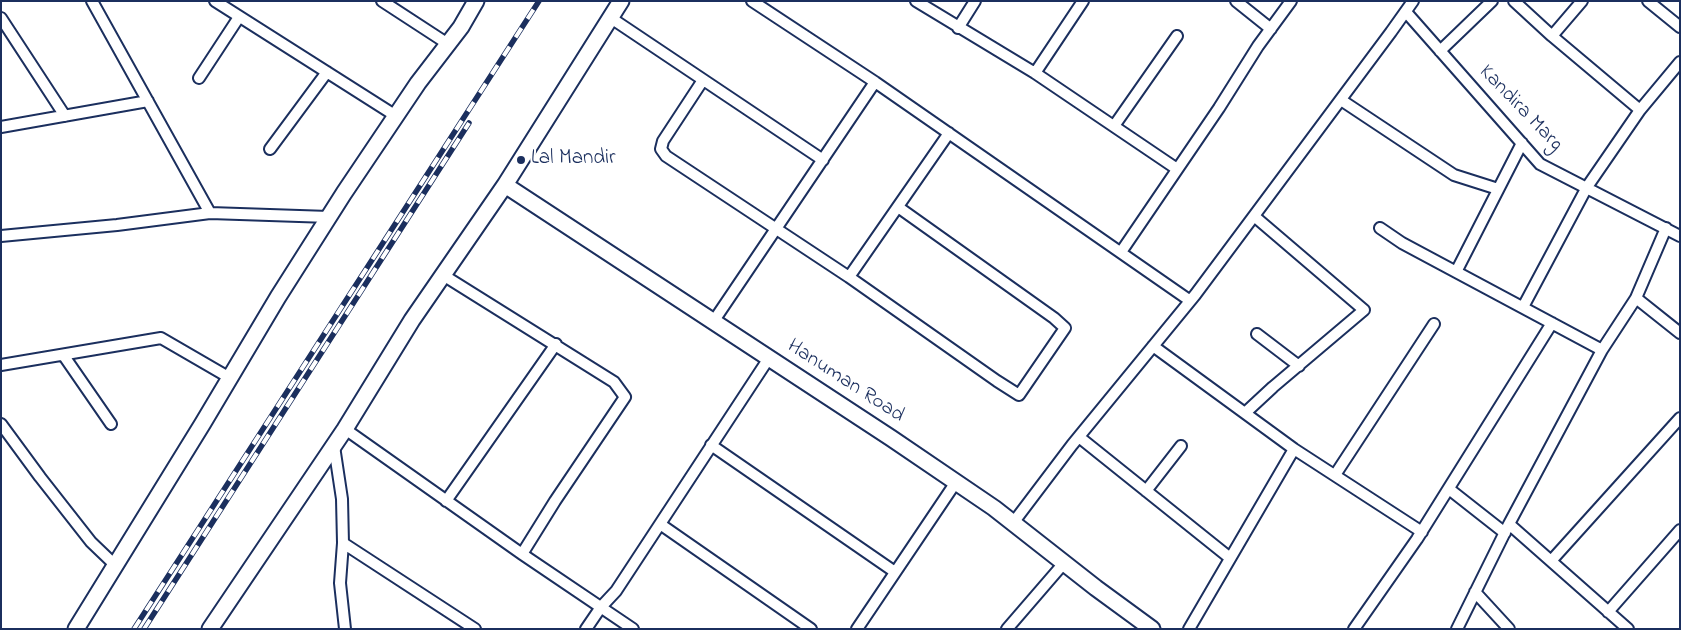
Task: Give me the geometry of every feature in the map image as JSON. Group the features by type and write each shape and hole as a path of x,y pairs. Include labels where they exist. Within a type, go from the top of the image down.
{"street":[{"path":"92,1 210,213"},
{"path":"215,1 396,116"},
{"path":"382,1 448,44"},
{"path":"76,629 278,297 418,83 461,27 476,1"},
{"path":"210,629 334,446 412,320 505,185 620,1"},
{"path":"916,1 1035,73 1177,170"},
{"path":"958,28 975,1"},
{"path":"1035,73 1083,1"},
{"path":"1236,1 1271,28"},
{"path":"1120,252 1291,1"},
{"path":"1013,523 1079,437 1194,295 1413,1"},
{"path":"1440,51 1492,1"},
{"path":"1514,1 1552,36 1640,110"},
{"path":"1552,36 1582,1"},
{"path":"1648,1 1680,27"},
{"path":"758,3 1189,300"},
{"name":"Kandira Marg","path":"1406,12 1540,164 1680,236"},
{"path":"199,78 239,17"},
{"path":"1,18 65,116"},
{"path":"610,18 823,160"},
{"path":"1114,126 1178,36"},
{"path":"1523,308 1586,187 1640,110 1680,62"},
{"path":"270,149 327,72"},
{"path":"703,80 663,141 661,149 666,156 848,277 996,381 1019,395 1065,328 1054,318 898,206"},
{"path":"713,322 875,82"},
{"path":"1341,100 1454,175 1498,189"},
{"path":"1,127 148,101"},
{"path":"848,277 949,133"},
{"path":"1456,272 1522,143"},
{"name":"Hanuman Road","path":"505,185 956,482 1152,629"},
{"path":"1,236 117,225 210,213 329,217"},
{"path":"1245,413 1364,310 1254,216"},
{"path":"1380,228 1456,272 1602,350"},
{"path":"1457,629 1507,528 1602,350 1636,298 1666,228"},
{"path":"443,275 614,382 625,397 522,554"},
{"path":"1636,298 1680,333"},
{"path":"1354,629 1422,532 1552,323"},
{"path":"1335,475 1434,324"},
{"path":"1257,334 1299,366"},
{"path":"1,365 64,356 161,338 230,378"},
{"path":"446,501 556,344"},
{"path":"1153,346 1294,449 1422,532"},
{"path":"64,356 111,424"},
{"path":"586,629 601,607 616,591 710,445 769,358"},
{"path":"1551,561 1680,418"},
{"path":"1,424 91,542 115,565"},
{"path":"345,429 522,554 633,629"},
{"path":"1079,437 1230,558"},
{"path":"710,445 895,572"},
{"path":"334,446 342,499 343,543 340,583 344,629"},
{"path":"1146,491 1181,446"},
{"path":"1189,629 1294,449"},
{"path":"856,629 956,482"},
{"path":"1449,489 1507,528 1551,561 1628,629"},
{"path":"660,524 812,629"},
{"path":"1608,612 1680,530"},
{"path":"343,543 475,629"},
{"path":"1007,629 1064,563"},
{"path":"1475,592 1509,629"}],"railway":[{"path":"134,629 539,1"},
{"path":"144,629 469,123"}],"place":[{"name":"Lal Mandir","path":"521,160"}]}
